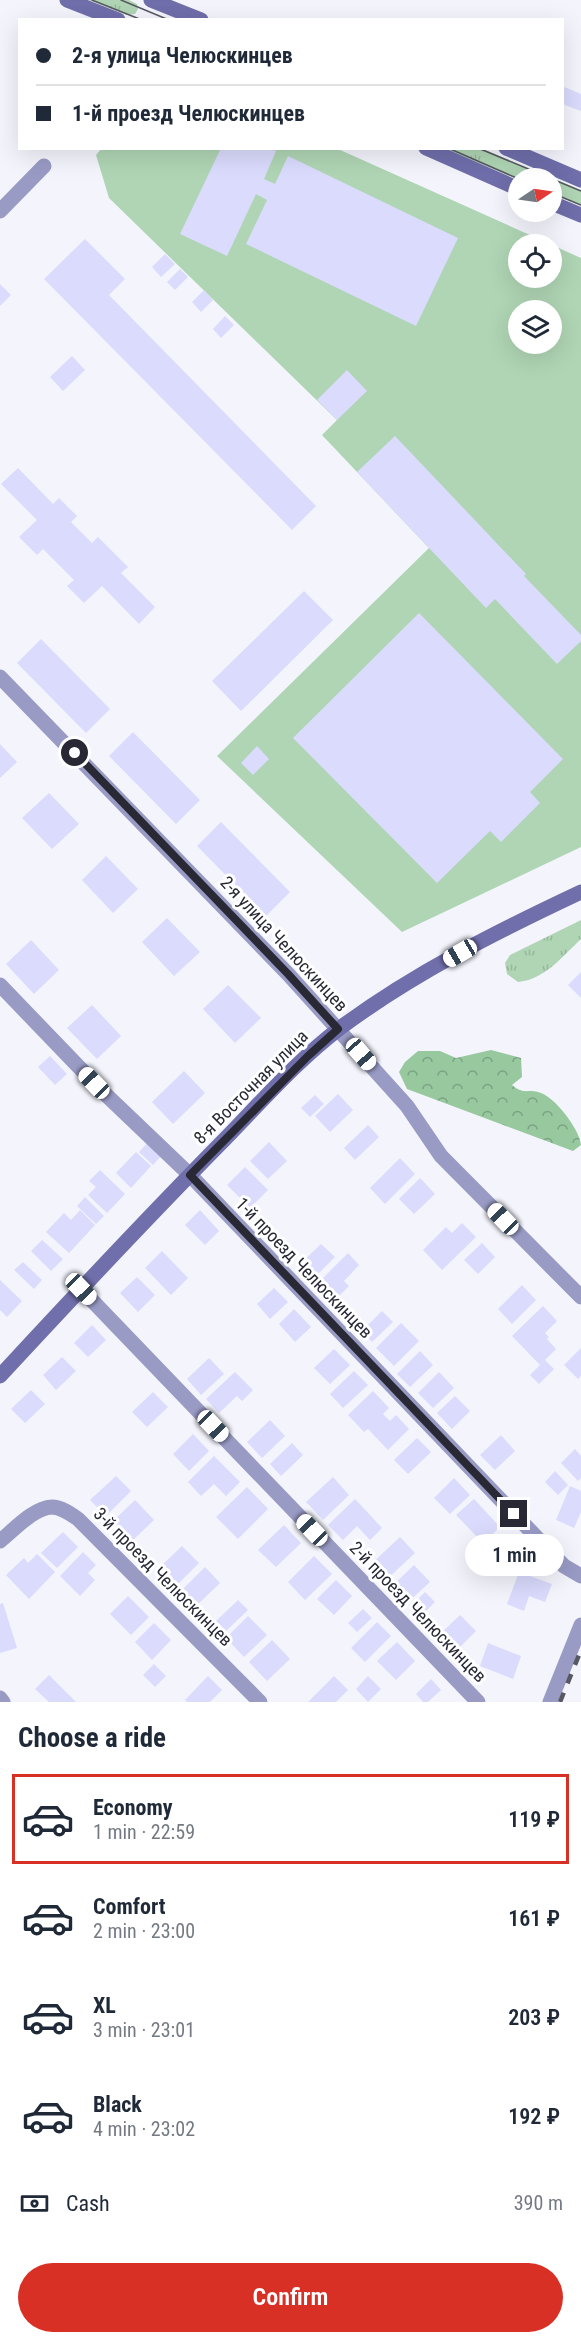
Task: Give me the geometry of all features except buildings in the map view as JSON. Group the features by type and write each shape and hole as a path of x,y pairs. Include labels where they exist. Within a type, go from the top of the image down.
{"main road":[{"path":"67,0 113,18"},
{"path":"151,0 196,18"},
{"path":"431,150 508,184"},
{"path":"511,150 581,180"},
{"path":"562,207 581,215"},
{"name":"8-я Восточная улица","path":"0,1376 190,1175 308,1056 338,1029 402,986 460,953 581,892"}],"street":[{"path":"0,211 44,166"},
{"name":"2-я улица Челюскинцев","path":"0,677 247,931 407,1106 441,1156 581,1297"},
{"name":"1-й проезд Челюскинцев","path":"0,985 102,1091 190,1175 555,1557 564,1566 581,1576"},
{"name":"2-й проезд Челюскинцев","path":"81,1289 478,1702"},
{"name":"3-й проезд Челюскинцев","path":"0,1541 36,1513 52,1507 67,1511 78,1519 260,1702"},
{"path":"550,1702 581,1625"},
{"path":"0,1698 3,1702"}],"green space":[{"path":"88,0 129,0 137,4 138,9 135,14 127,15"},
{"path":"100,150 340,150 528,234 508,234 508,288 562,288 562,249 581,258 581,847 402,932 217,756 429,548 322,435 337,420 109,198 96,155"},
{"path":"447,150 485,150 528,168 508,168 508,175"},
{"path":"562,182 581,190 581,206 562,198"},
{"path":"581,920 581,939 545,972 518,982 507,974 505,963 510,955"},
{"path":"491,1050 521,1058 522,1077 512,1085 522,1091 538,1092 551,1099 571,1122 581,1145 573,1151 407,1089 399,1072 405,1062 418,1051 440,1051 456,1058"}],"tram line":[{"path":"92,0 137,18"},
{"path":"121,0 164,18"},
{"path":"453,150 508,174"},
{"path":"483,150 526,168"},
{"path":"562,183 581,191"},
{"path":"562,197 581,205"}],"railway":[{"path":"560,1702 581,1650"}],"route":[{"path":"75,753 338,1029 308,1056 190,1175 514,1514"}]}
